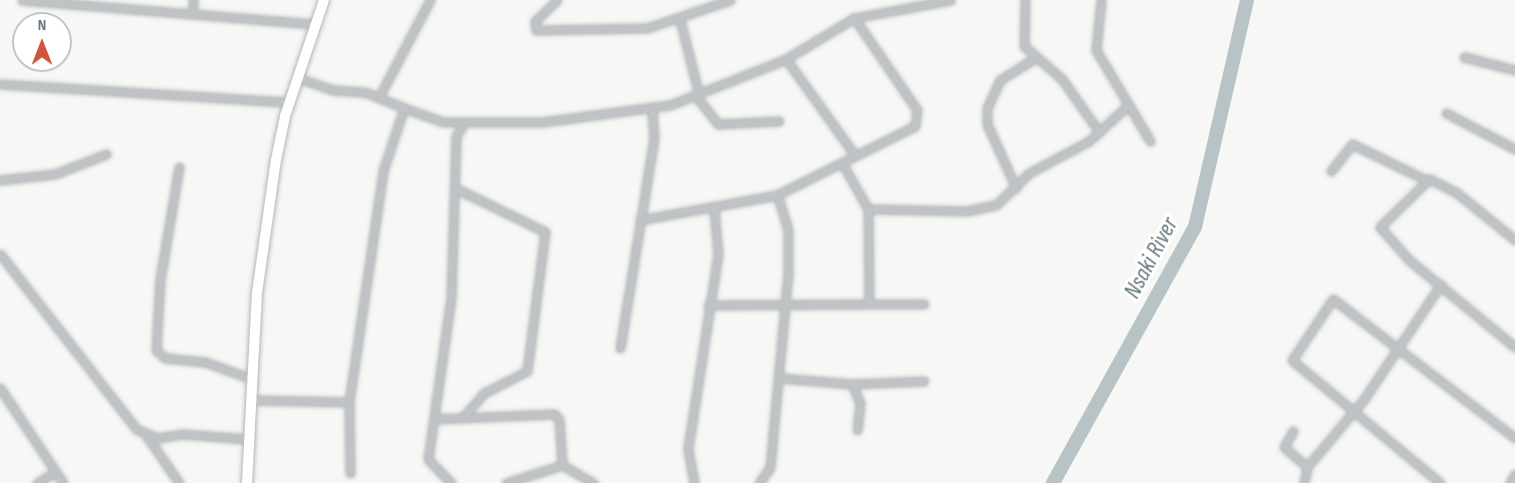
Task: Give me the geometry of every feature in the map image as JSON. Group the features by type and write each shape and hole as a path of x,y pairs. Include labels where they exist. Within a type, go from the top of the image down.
{"street":[{"path":"22,0 193,12 316,24"},
{"path":"193,0 193,12"},
{"path":"247,483 257,293 289,102 324,0"},
{"path":"379,97 430,0"},
{"path":"557,0 537,17 536,30 600,32 680,20 730,0"},
{"path":"298,78 379,97 432,121 508,126 652,107 698,95 786,59 854,18 950,0"},
{"path":"1025,0 1021,40 1034,59 1062,80 1099,132"},
{"path":"1101,0 1096,50 1125,108 1150,141"},
{"path":"640,220 714,209 777,195 842,163 854,154 909,131 920,116 854,18"},
{"path":"680,20 698,95 718,124 779,121"},
{"path":"1464,57 1515,70"},
{"path":"786,59 854,154"},
{"path":"1016,188 987,124 987,108 1000,80 1034,59"},
{"path":"0,84 289,102"},
{"path":"620,348 654,139 652,107"},
{"path":"350,473 349,402 383,171 404,108"},
{"path":"868,209 981,210 1016,188 1037,167 1099,132 1125,108"},
{"path":"1446,112 1515,149"},
{"path":"451,483 428,459 451,297 456,141 464,123"},
{"path":"1331,171 1352,144 1457,193 1515,240"},
{"path":"0,180 55,174 106,154"},
{"path":"842,163 868,209 869,304"},
{"path":"179,167 160,279 156,350 165,358 205,362 252,379"},
{"path":"1426,180 1380,230 1515,347"},
{"path":"456,189 544,232 527,371 484,393 462,418"},
{"path":"759,483 770,467 786,305 789,244 777,195"},
{"path":"694,483 688,448 719,238 714,209"},
{"path":"0,254 121,414 146,435 178,483"},
{"path":"1304,483 1307,467 1353,413 1395,347 1441,284"},
{"path":"1440,483 1353,413 1292,357 1334,298 1515,438"},
{"path":"708,305 924,304"},
{"path":"779,378 852,384 924,381"},
{"path":"852,384 860,403 857,430"},
{"path":"0,388 63,483"},
{"path":"250,400 349,402"},
{"path":"434,419 558,416 562,465"},
{"path":"1293,431 1284,447 1307,467"},
{"path":"146,435 248,439"},
{"path":"506,483 562,465 593,483"},
{"path":"37,483 55,472"},
{"path":"1510,483 1515,474"}],"waterway":[{"name":"Nsaki River","path":"1053,483 1195,227 1247,0"}]}
